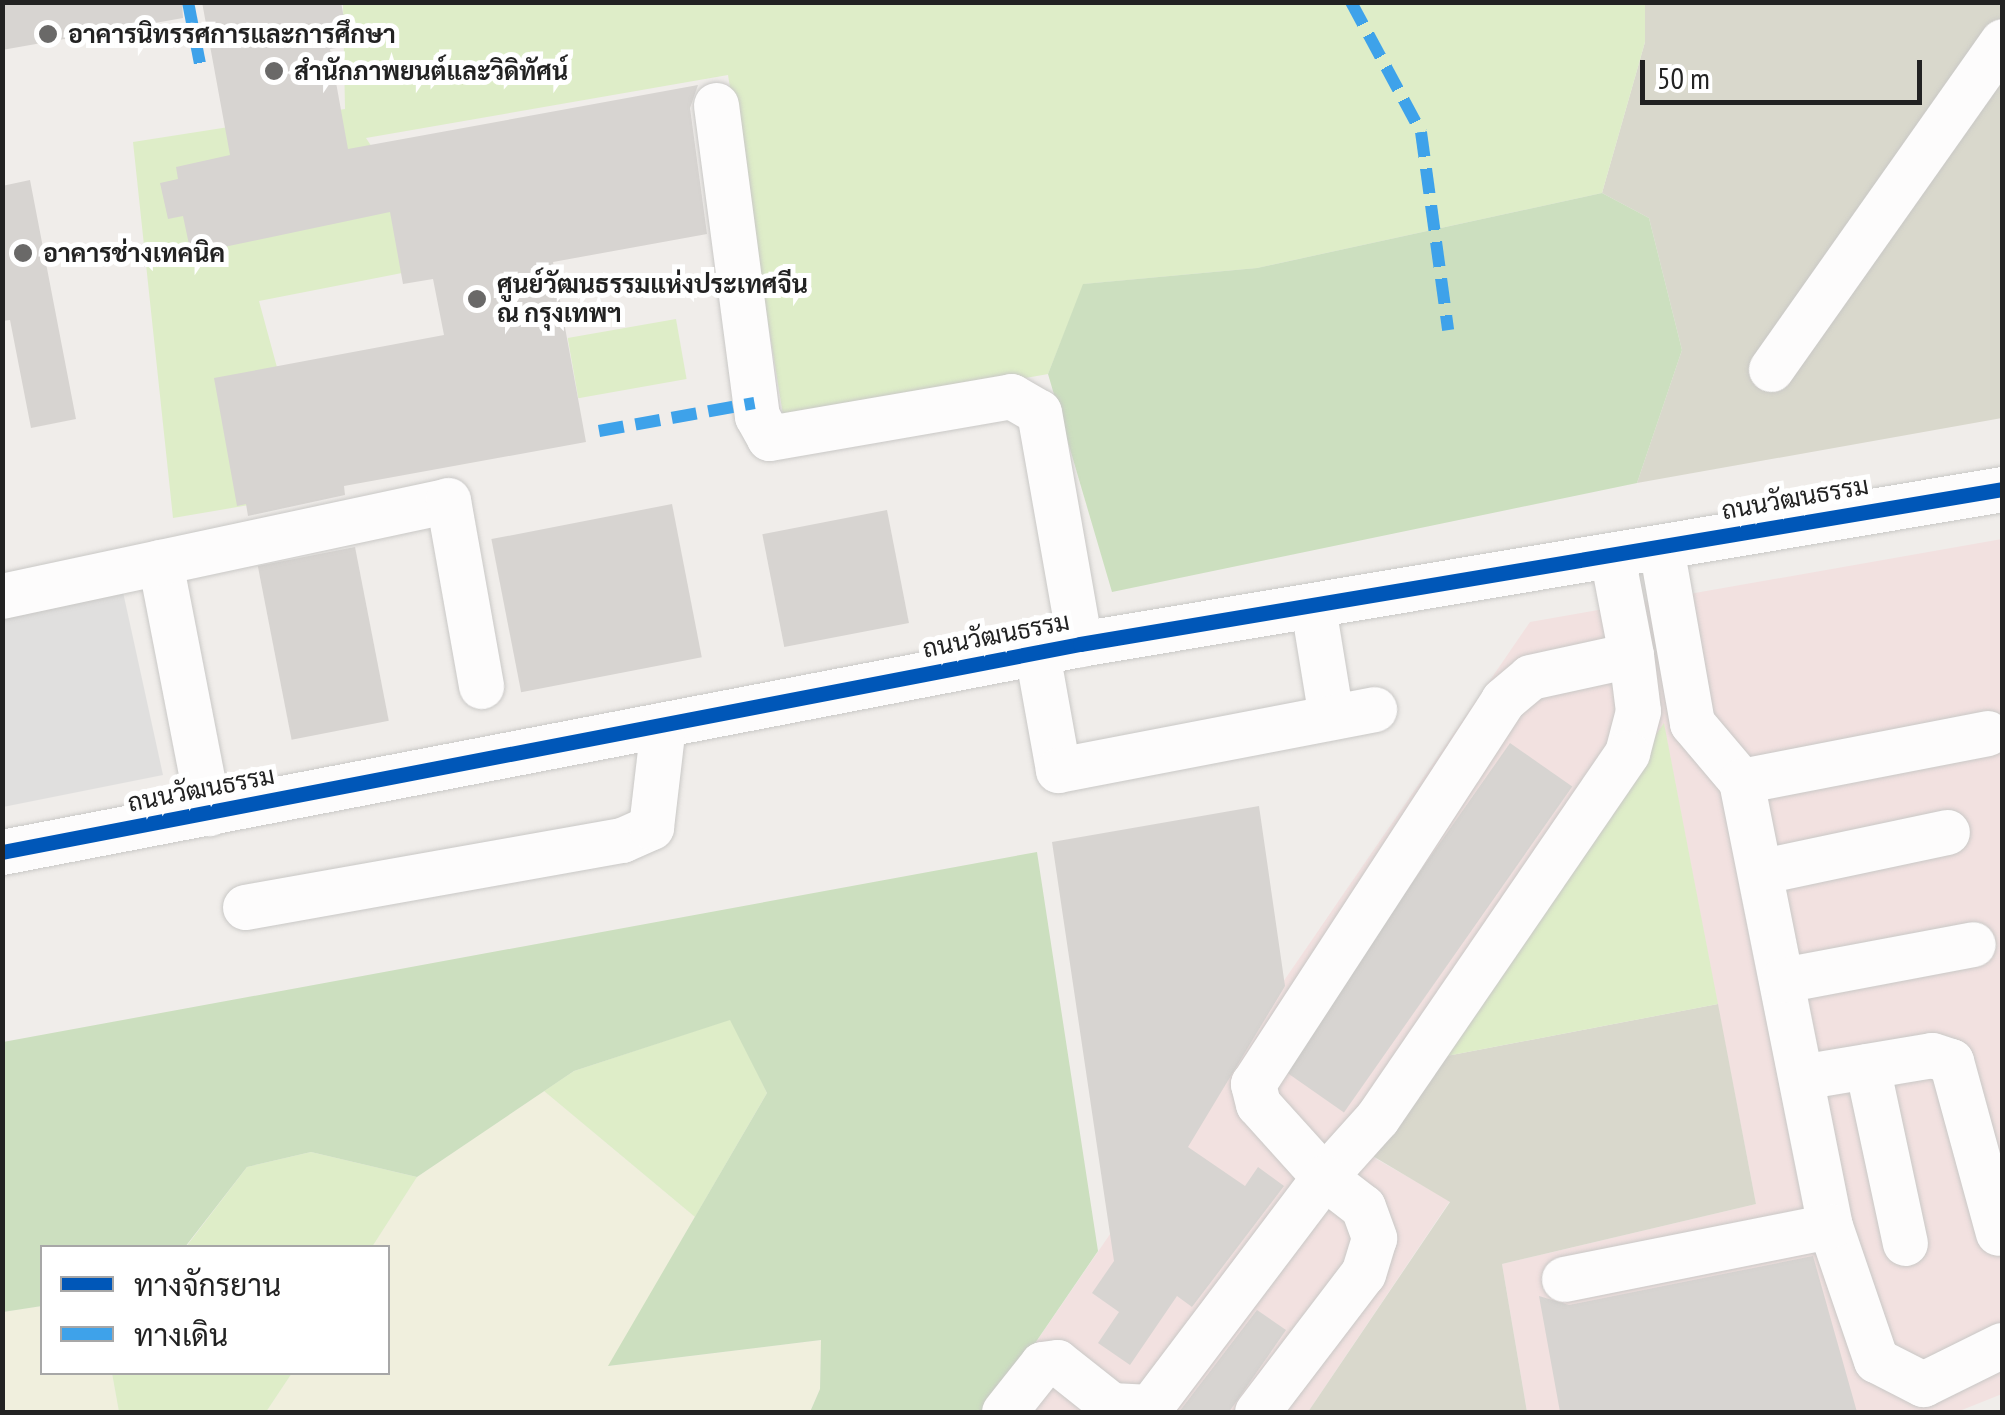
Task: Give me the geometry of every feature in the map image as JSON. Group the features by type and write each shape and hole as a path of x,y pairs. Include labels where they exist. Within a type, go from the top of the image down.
{"street":[{"path":"1771,369 2002,41"},
{"path":"716,105 757,416 769,438 1011,396 1039,412 1080,644"},
{"name":"ถนนวัฒนธรรม","path":"2,852 1080,644 2002,488"},
{"path":"2,596 448,500 481,686"},
{"path":"1661,547 1692,723 1740,780 1763,871 1830,1226 1876,1360 1923,1384 2002,1345"},
{"path":"1004,1412 1042,1364 1056,1362 1111,1405 1150,1407 1324,1176 1377,1118 1627,753 1638,711 1612,556"},
{"path":"160,562 209,813"},
{"path":"1313,606 1330,717"},
{"path":"1037,653 1058,770 1374,709"},
{"path":"1257,1412 1362,1273 1374,1238 1364,1207 1324,1176 1258,1104 1254,1084 1503,700 1530,677 1631,655"},
{"path":"245,906 622,840 652,826 662,725"},
{"path":"1740,780 1988,733"},
{"path":"1763,871 1947,832"},
{"path":"1784,980 1972,944"},
{"path":"1801,1077 1932,1055 1951,1060 1998,1232"},
{"path":"1867,1066 1905,1243"},
{"path":"1564,1279 1830,1226"}],"shaded area":[{"path":"1645,3 2002,3 2002,418 1637,483 1682,350 1649,218 1602,193 1645,42"},
{"path":"2002,539 2002,1394 1957,1412 1527,1412 1502,1264 1756,1204 1664,725 1366,1153 1450,1201 1308,1412 988,1412 1530,622"},
{"path":"123,592 163,775 3,807 3,616"},
{"path":"1718,1004 1756,1204 1502,1264 1527,1412 1308,1412 1450,1202 1366,1152 1431,1059"}],"green space":[{"path":"343,3 1645,3 1645,42 1602,193 1257,268 1084,284 1048,374 784,421 728,75 366,138 448,264 259,301 278,371 267,502 173,518 133,142 345,109"},
{"path":"1602,193 1649,218 1682,350 1637,483 1112,592 1048,374 1083,284 1257,268"},
{"path":"676,319 687,379 578,398 568,338"},
{"path":"1664,723 1718,1004 1431,1059"},
{"path":"1037,852 1098,1251 988,1412 810,1412 820,1389 821,1340 608,1366 767,1093 730,1020 574,1071 417,1177 311,1152 247,1167 187,1245 40,1245 40,1306 3,1312 3,1042"},
{"path":"731,1019 767,1093 695,1217 544,1091 574,1071"},
{"path":"544,1091 695,1217 609,1366 821,1340 820,1389 810,1412 266,1412 291,1375 390,1375 390,1245 373,1245 417,1177"},
{"path":"311,1152 417,1177 373,1245 187,1245 247,1167"},
{"path":"40,1306 40,1375 112,1375 119,1412 3,1412 2,1312"},
{"path":"113,1375 291,1375 266,1412 119,1412"}],"building":[{"name":"อาคารนิทรรศการและการศึกษา","path":"2,2 182,2 183,18 2,50"},
{"name":"ศูนย์วัฒนธรรมแห่งประเทศจีน ณ กรุงเทพฯ","path":"202,2 341,2 349,46 330,49 348,149 698,85 690,108 707,234 553,262 586,442 344,486 345,495 248,516 246,504 237,506 214,378 444,335 433,279 403,284 390,212 191,254 183,216 168,219 160,183 178,179 176,167 230,155"},
{"name":"อาคารช่างเทคนิค","path":"30,180 76,419 31,428 10,320 2,321 2,186"},
{"path":"672,504 702,657 521,692 491,539"},
{"path":"887,510 909,623 784,647 762,534"},
{"path":"355,547 389,721 292,740 258,566"},
{"path":"1510,743 1572,787 1344,1113 1282,1069"},
{"path":"1259,806 1285,986 1188,1147 1245,1186 1258,1167 1284,1186 1192,1307 1177,1296 1130,1365 1098,1343 1119,1312 1092,1293 1114,1261 1052,842"},
{"path":"1813,1256 1857,1412 1560,1412 1539,1296 1569,1305"},
{"path":"1257,1310 1286,1330 1229,1412 1179,1412"}],"marked path":[{"path":"188,2 200,64"},
{"path":"1351,2 1421,132 1448,330"},
{"path":"599,431 755,403"}],"cycle path":[{"path":"2,852 1080,644 2002,489"}],"place":[{"name":"อาคารนิทรรศการและการศึกษา","path":"48,34"},
{"name":"สำนักภาพยนต์และวิดิทัศน์","path":"274,71"},
{"name":"อาคารช่างเทคนิค","path":"23,253"},
{"name":"ศูนย์วัฒนธรรมแห่งประเทศจีน ณ กรุงเทพฯ","path":"477,299"}]}
